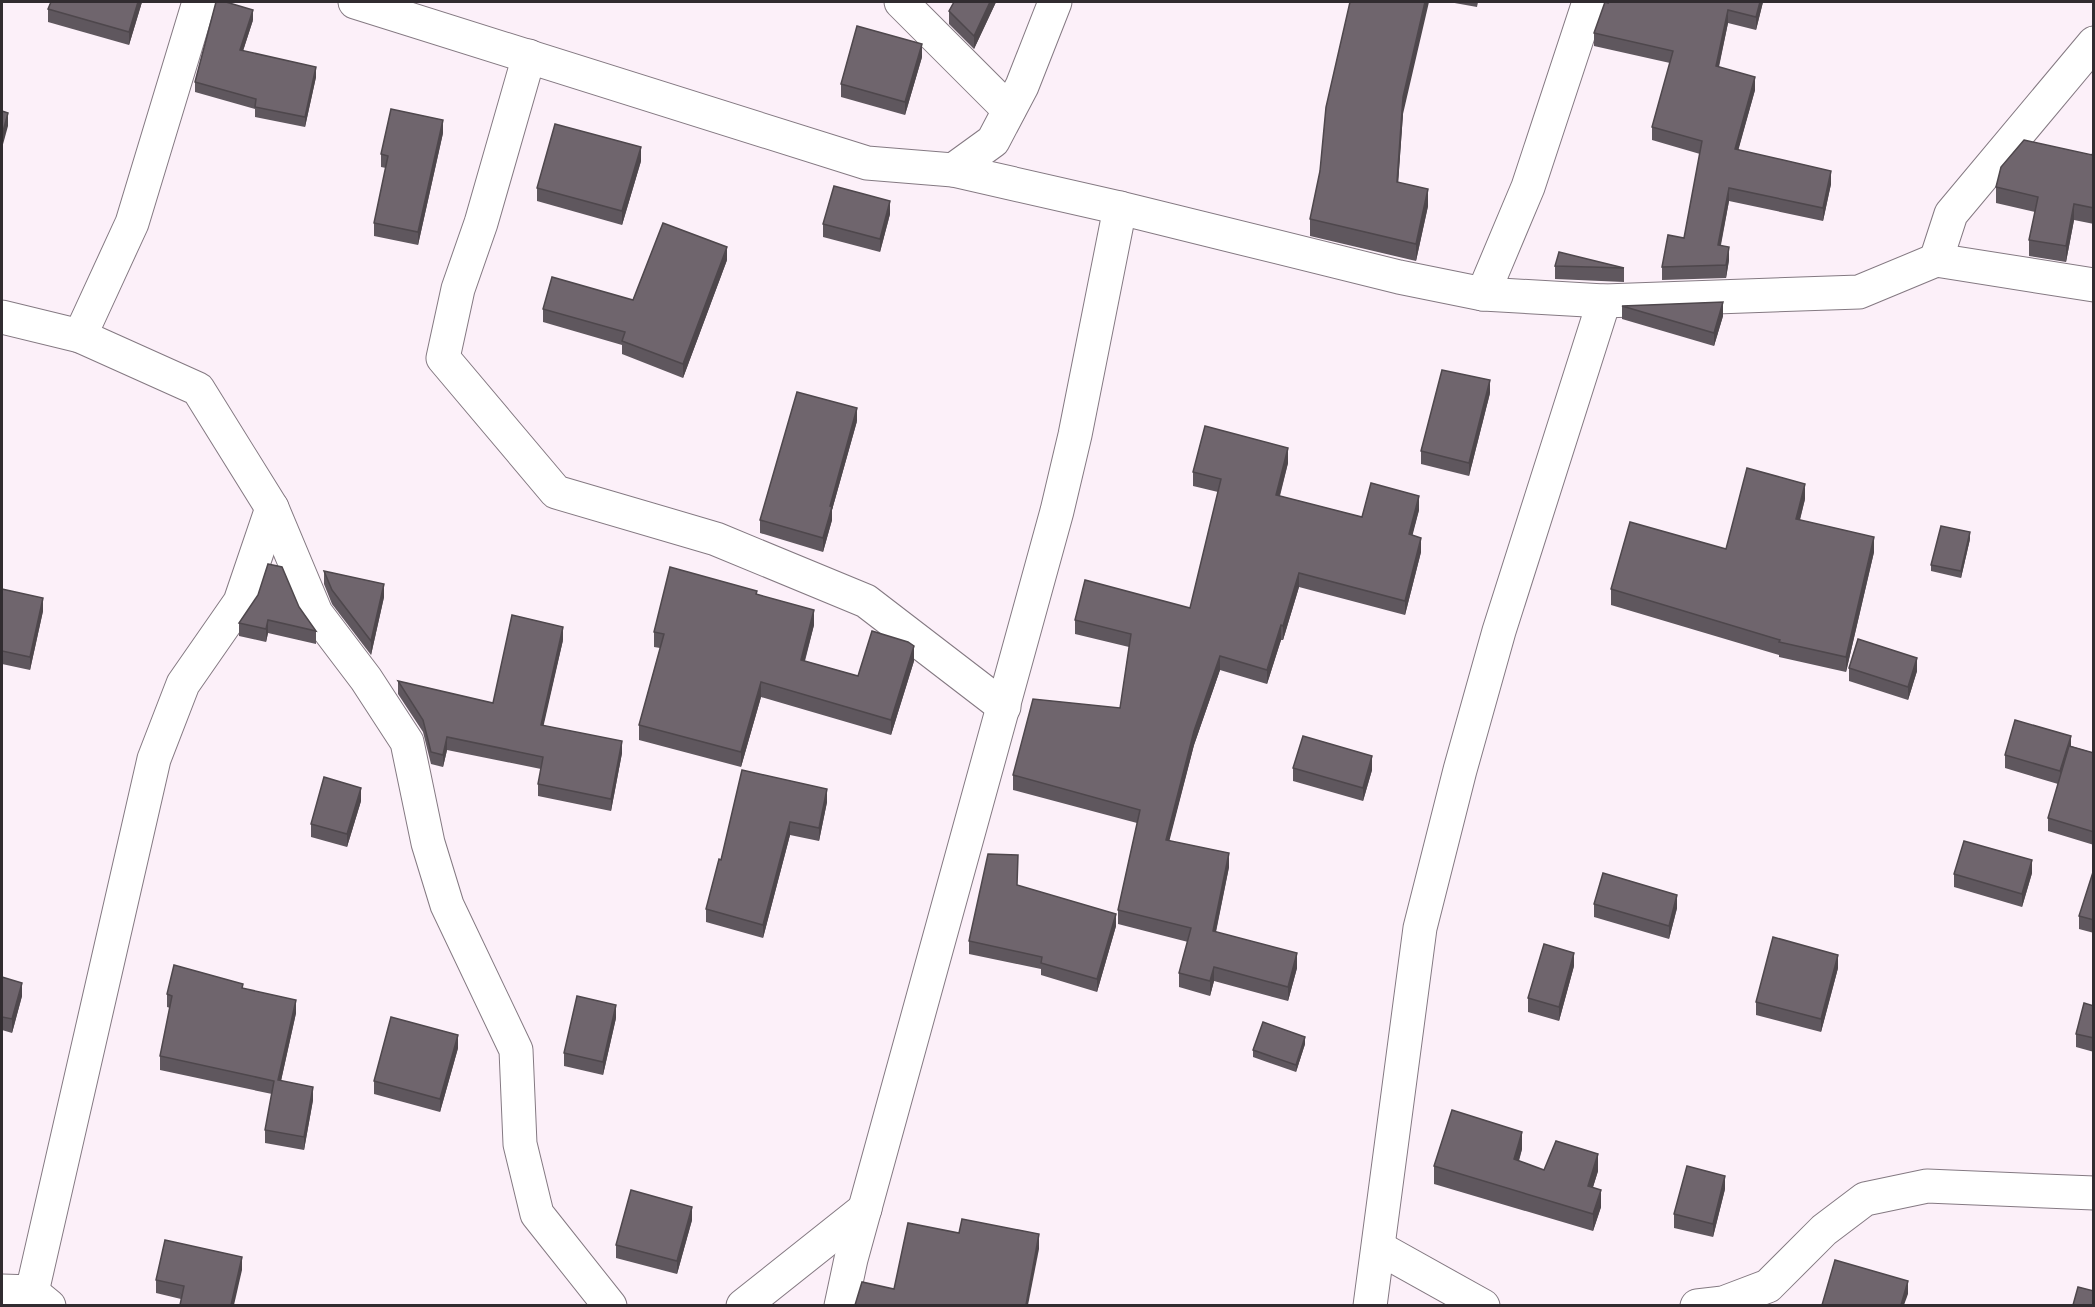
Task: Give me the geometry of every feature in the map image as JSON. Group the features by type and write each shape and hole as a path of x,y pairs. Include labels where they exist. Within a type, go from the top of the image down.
{"street":[{"path":"80,336 132,223 199,2"},
{"path":"355,2 867,163 953,170 1389,274 1483,294 1604,301 1859,292 1936,260 2094,285"},
{"path":"901,2 1009,110"},
{"path":"953,170 993,141 1022,86 1055,2"},
{"path":"1483,294 1528,187 1588,2"},
{"path":"1936,260 1951,214 2094,43"},
{"path":"529,56 481,223 458,289 443,358 556,492 716,539 867,601 1004,707"},
{"path":"841,1305 851,1259 1062,489 1120,208"},
{"path":"1370,1305 1420,928 1460,770 1499,631 1604,301"},
{"path":"2,317 80,336 198,389 272,508 316,613 366,679 406,742 428,843 447,905 516,1050 520,1144 537,1214 610,1305"},
{"path":"27,1296 154,759 183,684 240,602 272,508"},
{"path":"1697,1305 1723,1303 1768,1286 1824,1230 1865,1199 1927,1186 2094,1193"},
{"path":"743,1305 865,1209"},
{"path":"1379,1248 1483,1305"}],"building":[{"path":"51,2 138,2 129,32 48,9"},
{"path":"216,2 226,2 253,10 240,50 316,67 305,117 255,107 256,99 195,82"},
{"path":"954,2 990,2 974,36 949,11"},
{"path":"1350,2 1425,2 1403,97 1397,182 1428,189 1416,244 1310,219 1320,171 1326,107"},
{"path":"1605,2 1760,2 1756,17 1728,10 1716,66 1755,77 1735,149 1831,171 1823,208 1729,188 1718,245 1729,247 1726,265 1662,267 1668,235 1684,238 1702,141 1652,127 1673,51 1594,33"},
{"path":"857,26 922,44 905,102 841,84"},
{"path":"391,109 443,120 418,232 374,223 388,156 381,154"},
{"path":"2,111 8,113 2,135"},
{"path":"555,124 641,147 622,211 537,188"},
{"path":"2024,140 2092,155 2094,150 2094,208 2074,204 2066,246 2029,240 2038,197 1996,187 2001,167"},
{"path":"834,186 890,201 880,239 823,224"},
{"path":"663,223 727,247 683,364 622,341 625,332 543,309 552,277 633,300"},
{"path":"1559,252 1624,268 1555,266"},
{"path":"1723,302 1714,333 1622,306"},
{"path":"1442,370 1490,380 1469,463 1421,451"},
{"path":"797,392 857,408 823,538 760,520"},
{"path":"1205,426 1288,448 1276,495 1362,517 1371,483 1419,496 1409,534 1421,538 1405,601 1299,573 1267,670 1220,656 1194,731 1166,840 1229,853 1213,931 1297,953 1288,987 1214,967 1210,981 1179,973 1191,928 1118,910 1140,810 1013,775 1033,699 1120,708 1131,634 1075,620 1085,580 1190,608 1221,479 1193,472"},
{"path":"1747,468 1805,484 1796,519 1874,537 1846,657 1779,642 1780,640 1611,589 1630,522 1726,549"},
{"path":"1941,526 1970,532 1961,571 1931,565"},
{"path":"268,564 282,567 299,607 316,631 268,620 266,629 239,623 258,595"},
{"path":"670,567 757,591 756,594 814,610 801,660 858,676 872,631 914,646 891,720 761,682 741,752 639,725 664,634 654,632"},
{"path":"324,571 384,584 371,641 332,590"},
{"path":"2,589 43,598 30,657 2,651"},
{"path":"512,615 563,627 541,725 622,741 611,799 538,784 543,757 447,737 443,755 431,752 423,720 398,681 493,703"},
{"path":"1858,639 1917,658 1908,687 1849,668"},
{"path":"2015,720 2071,736 2060,771 2005,755"},
{"path":"1303,736 1372,756 1363,788 1293,768"},
{"path":"2069,746 2094,753 2094,832 2048,818"},
{"path":"742,770 827,789 819,828 790,822 763,925 706,909 719,859 721,860"},
{"path":"324,777 361,788 347,834 311,824"},
{"path":"1964,841 2032,860 2022,894 1954,874"},
{"path":"988,854 1018,855 1017,885 1116,914 1097,979 1041,963 1042,957 969,941"},
{"path":"2094,869 2094,920 2079,916"},
{"path":"1603,873 1677,895 1669,926 1594,904"},
{"path":"1773,937 1838,955 1821,1019 1756,1002"},
{"path":"1544,944 1574,953 1559,1007 1528,998"},
{"path":"174,965 243,984 242,988 296,1000 278,1080 313,1087 304,1137 265,1130 274,1081 160,1056 172,996 167,994"},
{"path":"2,977 22,983 12,1019 2,1017"},
{"path":"577,996 616,1005 603,1062 564,1053"},
{"path":"2084,1003 2094,1006 2094,1038 2076,1034"},
{"path":"391,1017 458,1035 440,1099 374,1081"},
{"path":"1263,1022 1305,1037 1296,1065 1253,1050"},
{"path":"1452,1110 1522,1132 1514,1159 1544,1170 1556,1141 1598,1154 1588,1186 1601,1190 1593,1214 1434,1166"},
{"path":"1687,1166 1725,1176 1713,1224 1674,1214"},
{"path":"631,1190 692,1207 677,1261 616,1245"},
{"path":"962,1219 1039,1234 1026,1305 855,1305 862,1282 894,1289 908,1223 959,1233"},
{"path":"165,1240 242,1257 231,1305 180,1305 184,1286 156,1280"},
{"path":"1835,1260 1908,1281 1901,1305 1822,1305"},
{"path":"2078,1287 2094,1291 2094,1305 2073,1305"}]}
